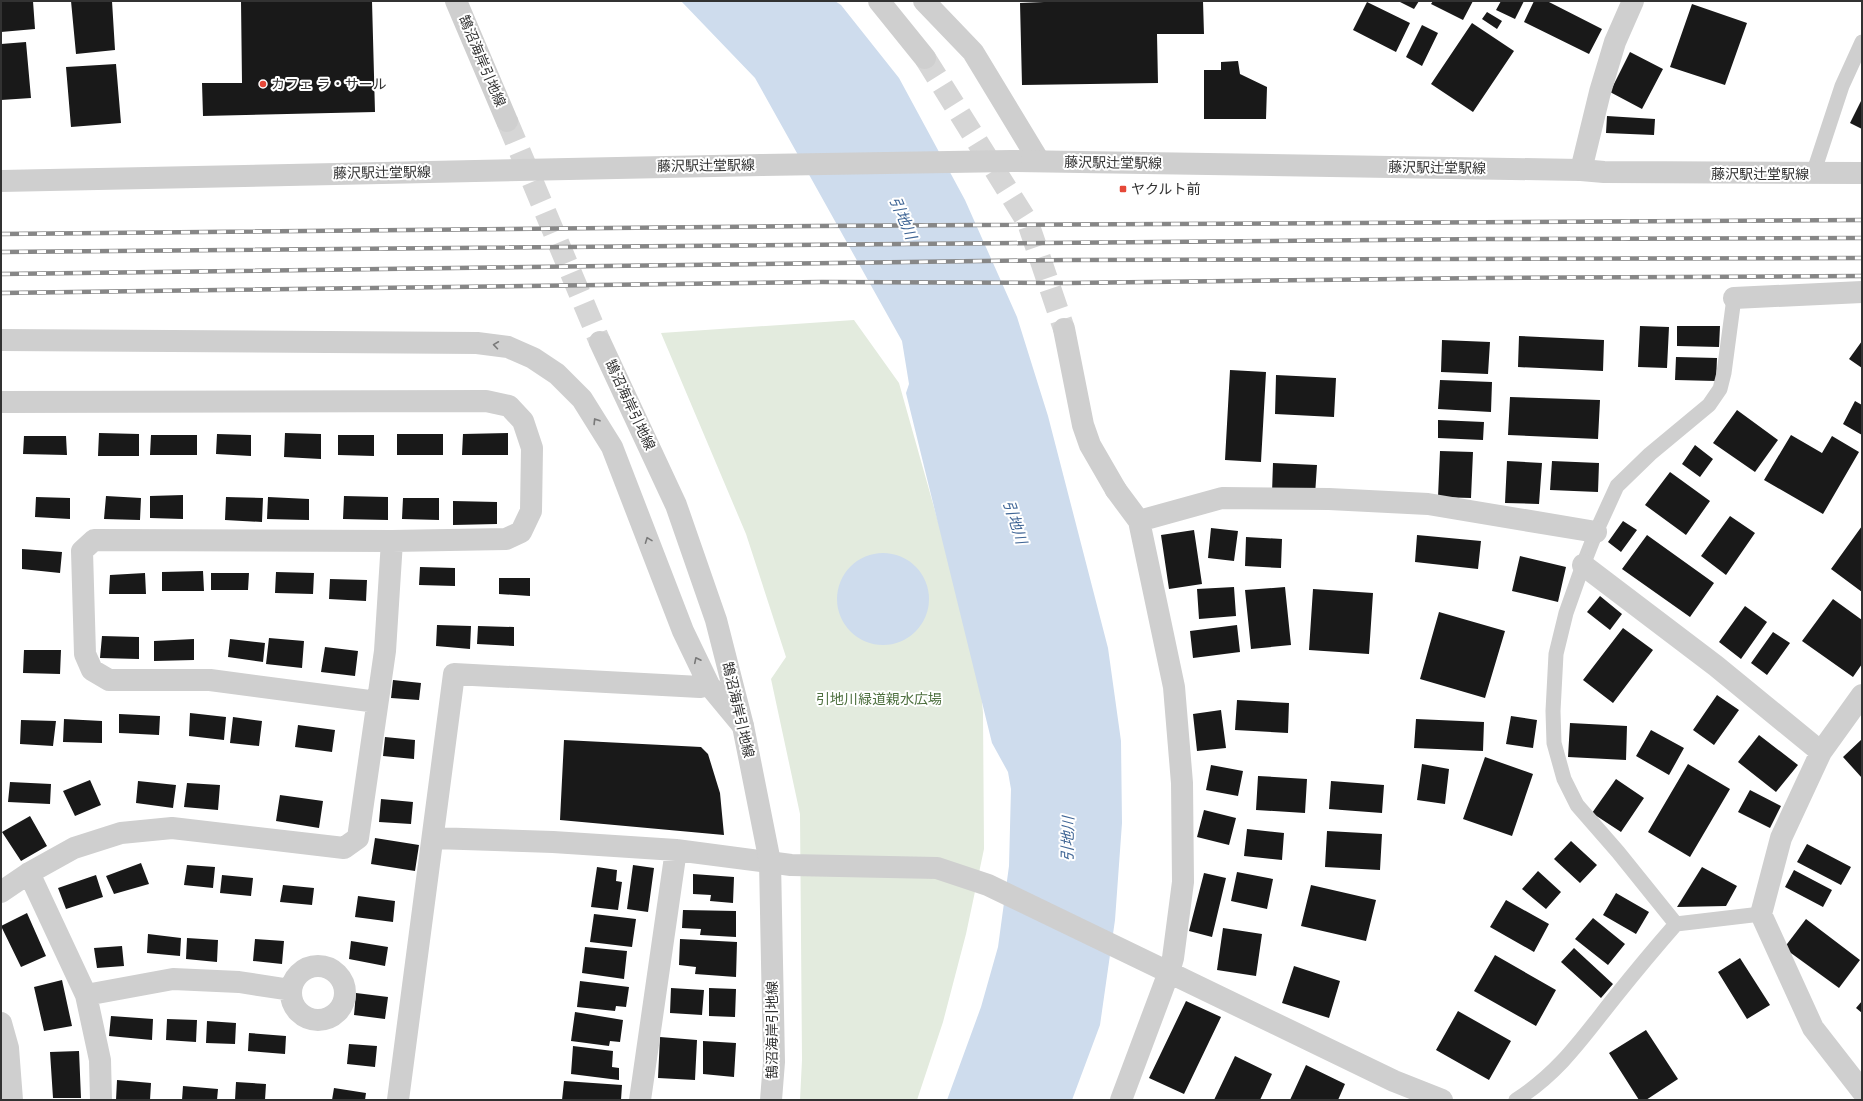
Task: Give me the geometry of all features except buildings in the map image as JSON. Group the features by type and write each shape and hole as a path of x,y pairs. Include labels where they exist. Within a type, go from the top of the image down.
{"street":[{"name":"鵠沼海岸引地線","path":"456,1 507,122"},
{"path":"880,1 925,58"},
{"path":"1582,170 1600,92 1615,42 1634,1"},
{"path":"935,5 973,52 1039,162"},
{"name":"藤沢駅辻堂駅線","path":"1,181 1011,160 1039,162 1582,170 1604,172 1862,173"},
{"path":"1734,298 1862,292"},
{"path":"1064,329 1083,425 1090,445 1116,490 1139,521 1174,687 1182,783 1182,882 1172,958 1169,972 1121,1100"},
{"path":"1,340 477,343 508,347 533,358 557,374 582,399 612,447 683,631 709,685 743,726"},
{"name":"鵠沼海岸引地線","path":"600,342 676,505 716,620 743,726 770,862 774,1062 771,1100"},
{"path":"1,402 486,400 509,406 523,421 532,448 531,511 521,532 506,539 392,541 94,540 82,551 85,654 92,670 109,680 210,680 377,702"},
{"path":"1139,521 1222,498 1329,499 1428,504 1596,532"},
{"path":"1,892 29,873 74,848 121,833 172,828 344,848 358,838 387,629 392,541"},
{"path":"1583,565 1716,666 1821,752"},
{"path":"398,1100 454,674 700,687 709,685"},
{"path":"1862,695 1821,752 1781,838 1761,914 1813,1028 1862,1091"},
{"path":"433,838 553,842 676,850 791,865 937,868 988,885 1394,1081 1442,1100"},
{"path":"640,1100 676,850"},
{"path":"29,873 86,995 100,1060 101,1100"},
{"path":"86,995 173,979 239,982 291,990"},
{"path":"1,1022 8,1048 12,1100"}],"lane":[{"path":"1812,174 1842,86 1862,42"},
{"path":"1676,924 1618,852 1577,805 1564,779 1554,743 1553,711 1556,654 1566,612 1583,565 1617,486 1650,454 1709,405 1720,389 1724,373 1734,298"},
{"path":"1516,1100 1536,1087 1563,1063 1628,981 1676,924 1761,914"}],"green space":[{"name":"引地川緑道親水広場","path":"854,320 899,383 979,667 983,713 984,849 966,934 943,1022 917,1100 800,1100 802,1060 800,814 771,679 786,657 746,534 661,333"}],"water":[{"name":"引地川","path":"681,1 835,1 841,5 899,78 965,200 1017,317 1048,416 1108,648 1121,741 1122,823 1115,920 1100,1025 1072,1100 947,1100 981,1007 998,947 1009,866 1011,789 1008,772 992,743 906,393 909,384 902,341 755,78"},
{"path":"883,553 901,557 915,567 925,581 929,599 925,617 915,631 901,641 883,645 865,641 851,631 841,617 837,599 841,581 851,567 865,557"}],"tunnel":[{"path":"925,58 1028,223 1064,329"},
{"path":"507,121 600,342"}],"railway":[{"path":"1,234 815,226 1862,220"},
{"path":"1,252 1488,239 1862,238"},
{"path":"1,274 1065,260 1862,258"},
{"path":"1,293 822,282 1067,283 1486,278 1862,276"}],"place":[{"name":"カフェ ラ・サール","path":"263,84"},
{"name":"ヤクルト前","path":"1123,189"}]}
